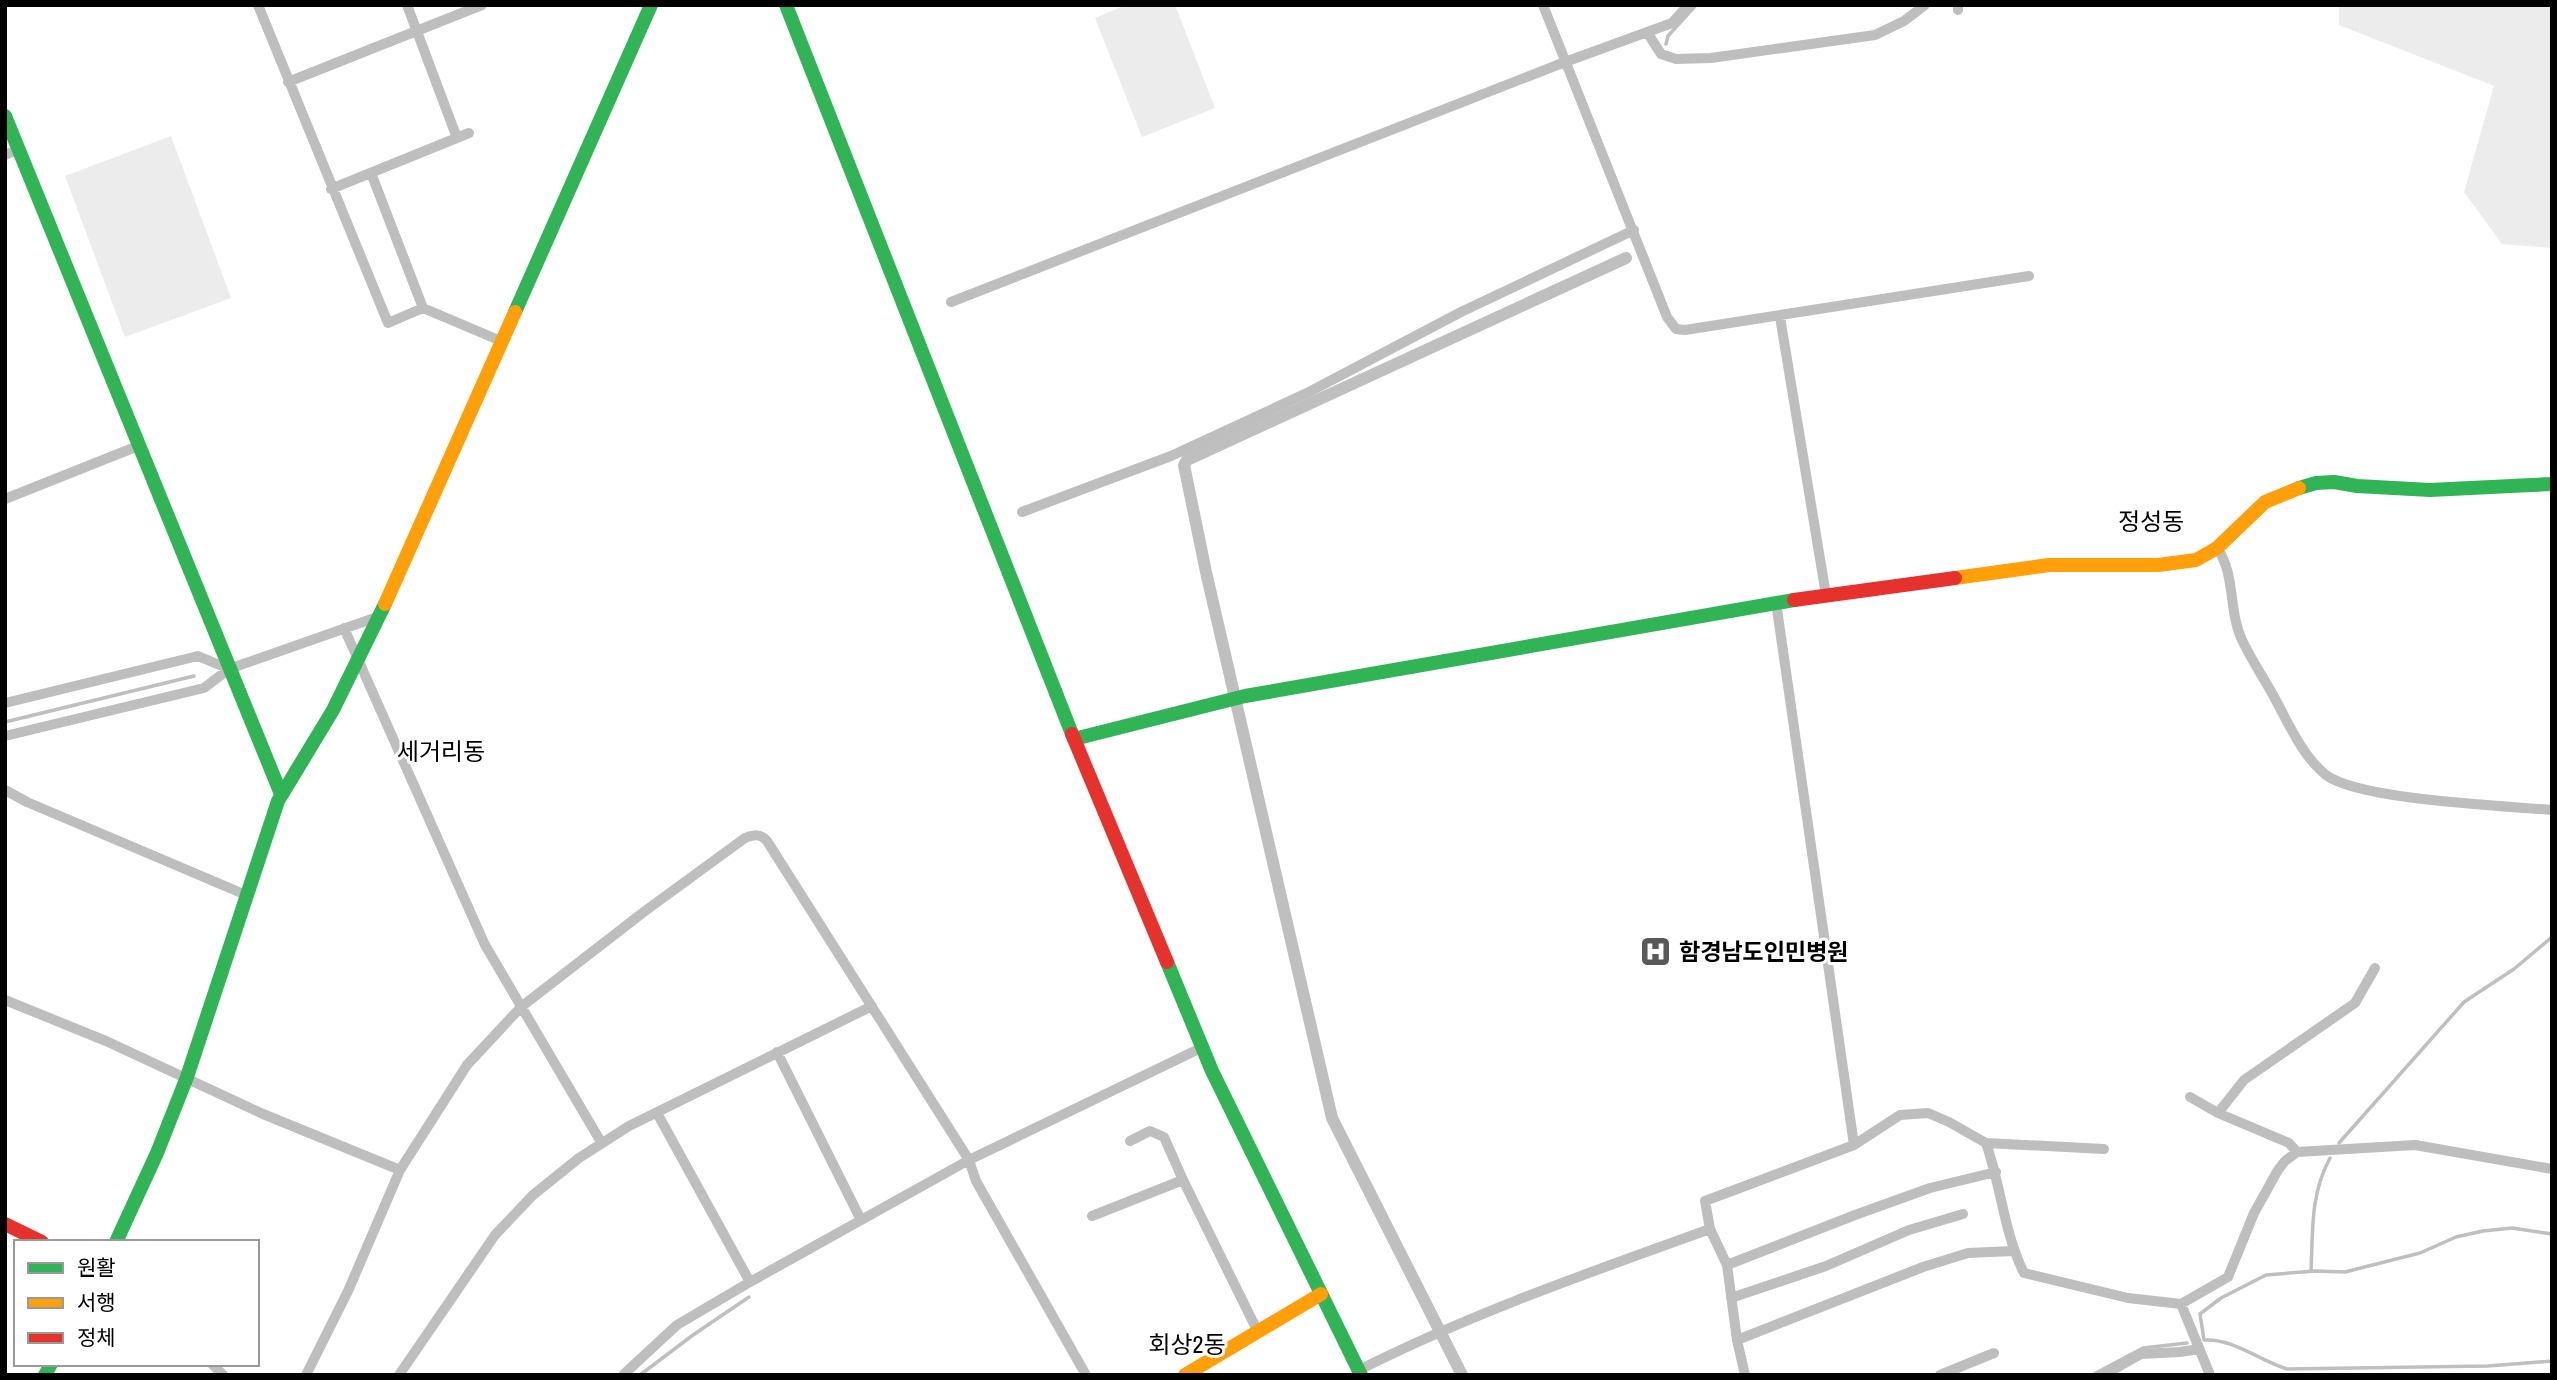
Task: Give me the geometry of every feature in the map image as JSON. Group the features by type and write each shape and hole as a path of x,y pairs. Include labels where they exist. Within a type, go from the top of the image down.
{"main road":[{"path":"117,1240 187,1077 281,794 323,729 380,616 651,5"},
{"path":"786,5 1074,739 1203,1047 1360,1372"},
{"path":"5,116 281,794"},
{"path":"1074,739 1245,696 1776,602 2049,565 2170,564 2196,560 2217,548 2265,502 2292,489 2316,483 2334,482 2430,490 2552,484"},
{"path":"5,1224 38,1240"},
{"path":"1185,1375 1321,1294"}],"street":[{"path":"258,5 388,323 423,307"},
{"path":"407,5 457,138"},
{"path":"288,82 482,5"},
{"path":"1543,5 1667,317 1676,329 1780,317 2029,276"},
{"path":"951,302 1565,62 1672,23 1688,5"},
{"path":"1647,33 1661,54 1676,60 1711,58 1875,35 1904,21 1926,5"},
{"path":"331,189 468,133"},
{"path":"5,155 19,149"},
{"path":"371,173 423,307 501,341"},
{"path":"1022,512 1171,456 1309,392 1461,312 1634,230"},
{"path":"1780,317 1826,595"},
{"path":"5,499 138,446"},
{"path":"2217,548 2227,564 2234,617 2243,643 2308,755 2327,776 2352,786 2404,796 2552,810"},
{"path":"1776,602 1854,1145"},
{"path":"5,736 204,688 229,669 380,616"},
{"path":"344,628 485,945 601,1142"},
{"path":"5,703 198,656 229,669"},
{"path":"5,790 75,823 246,895"},
{"path":"306,1375 348,1291 400,1170 467,1065 521,1007 745,838 758,835 767,841 969,1160 976,1181 1086,1375"},
{"path":"2218,1113 2244,1080 2355,1003 2375,968"},
{"path":"5,1000 187,1077 263,1114 400,1170"},
{"path":"399,1375 495,1235 533,1195 601,1142 872,1006"},
{"path":"623,1375 677,1325 750,1282 969,1160 1203,1047"},
{"path":"778,1052 861,1220"},
{"path":"2190,1097 2218,1113 2289,1143 2297,1152"},
{"path":"657,1113 750,1282"},
{"path":"1745,1375 1737,1340 1727,1265 1710,1229 1705,1201 1854,1145 1900,1115 1928,1113 1986,1143 2104,1149"},
{"path":"1130,1141 1150,1131 1164,1137 1257,1330"},
{"path":"1986,1143 1996,1172 2013,1251 2024,1273 2128,1298 2181,1304 2228,1277 2254,1213 2278,1170 2297,1152 2415,1145 2552,1169"},
{"path":"1727,1265 1855,1214 1930,1188 1996,1172"},
{"path":"1092,1216 1183,1181"},
{"path":"1731,1298 1826,1266 1909,1230 1963,1214"},
{"path":"1360,1372 1424,1337 1453,1325 1550,1286 1710,1229"},
{"path":"1737,1340 1923,1267 1968,1254 2013,1251"},
{"path":"2181,1304 2210,1375"},
{"path":"2104,1375 2141,1354 2199,1349"},
{"path":"1940,1375 1994,1353"}],"shaded area":[{"path":"1126,5 1175,5 1215,108 1142,137 1095,18"},
{"path":"2339,5 2552,5 2552,248 2502,244 2464,192 2494,86 2339,25"},
{"path":"171,136 231,298 125,337 65,176"}],"waterway":[{"path":"1666,44 1668,36 1696,5"},
{"path":"1462,1375 1332,1118 1206,572 1184,465 1187,460 1626,258"},
{"path":"5,722 194,676"},
{"path":"2339,1143 2464,1002 2514,969 2552,937"},
{"path":"2311,1271 2316,1199 2330,1158"},
{"path":"2552,1234 2512,1228 2483,1231 2456,1237 2420,1253 2345,1272 2315,1271 2266,1275 2221,1298 2200,1314 2204,1340 2236,1346 2287,1369 2488,1366 2552,1361"},
{"path":"640,1375 749,1297"},
{"path":"2092,1375 2143,1348 2187,1343"}],"traffic: fast":[{"path":"515,312 651,5"},
{"path":"786,5 1072,734"},
{"path":"5,116 281,794"},
{"path":"2299,488 2334,482 2430,490 2552,484"},
{"path":"1074,739 1245,696 1794,600"},
{"path":"117,1240 157,1153 187,1077 278,801 333,710 385,604"},
{"path":"1167,962 1212,1071 1361,1375"},
{"path":"45,1375 50,1366"}],"traffic: slow":[{"path":"385,604 515,312"},
{"path":"1955,578 2049,565 2158,565 2196,560 2217,548 2265,502 2299,488"},
{"path":"1185,1375 1321,1294"}],"traffic: jam":[{"path":"1794,600 1955,578"},
{"path":"1072,734 1167,962"},
{"path":"5,1224 38,1240"}],"place":[{"name":"함경남도인민병원","path":"1656,951"}],"district":[{"name":"정성동","path":"2151,521"},
{"name":"세거리동","path":"441,751"},
{"name":"회상2동","path":"1187,1344"}]}
